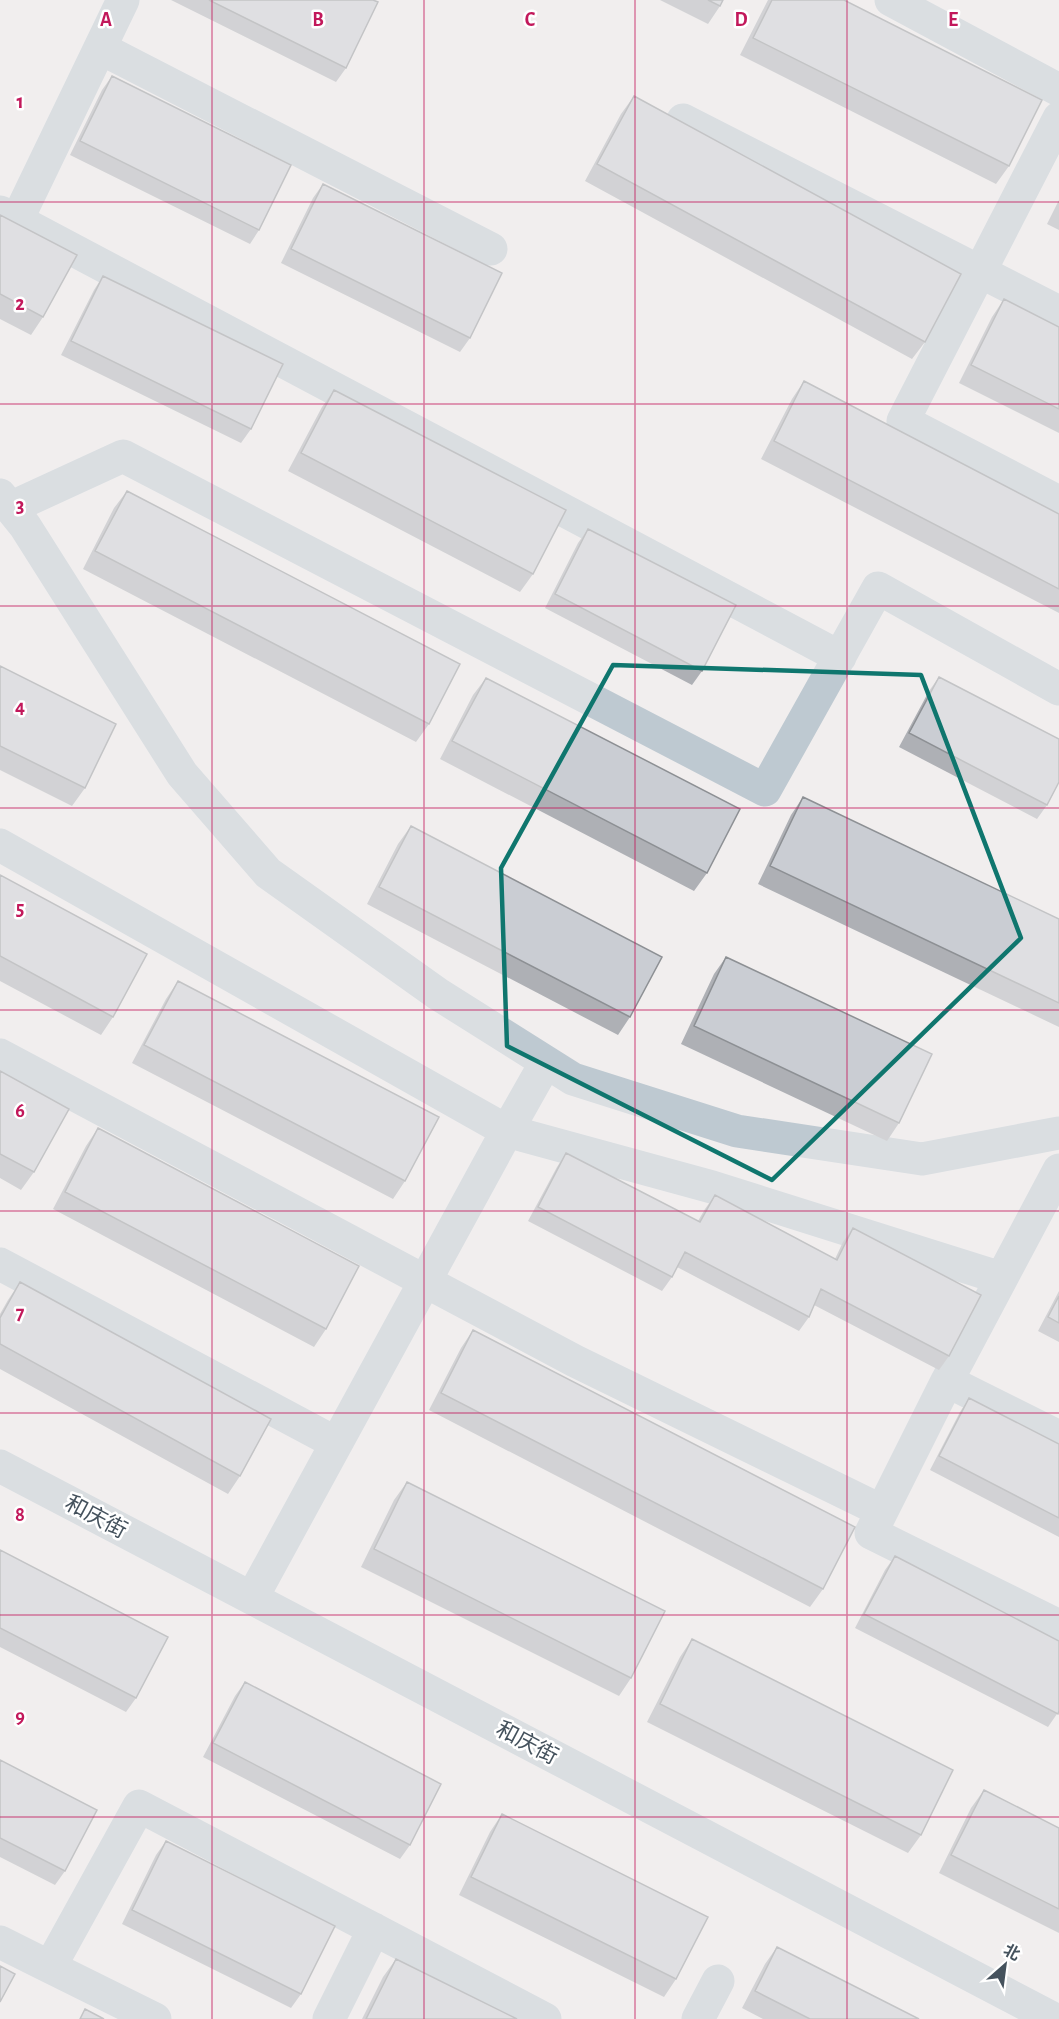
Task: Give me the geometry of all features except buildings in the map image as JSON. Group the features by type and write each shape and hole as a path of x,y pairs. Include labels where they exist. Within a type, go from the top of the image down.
{"street":[{"path":"123,0 100,48 9,216 840,657"},
{"path":"891,0 1059,90"},
{"path":"100,48 491,249"},
{"path":"1059,118 903,421 1059,502"},
{"path":"684,120 1059,312"},
{"path":"1059,689 878,588 765,790 123,456 5,502 25,526 182,774 268,873 438,994 546,1062 573,1078 737,1131 922,1159 1059,1133"},
{"path":"0,845 507,1131 712,1187 1001,1278"},
{"path":"0,1055 575,1361 882,1511"},
{"path":"252,1598 546,1062"},
{"path":"1059,1170 1046,1224 1001,1278 871,1533 1059,1626"},
{"path":"0,1264 336,1443"},
{"path":"947,1381 1059,1437"},
{"name":"和庆街","path":"0,1466 1054,2019"},
{"path":"50,1967 139,1806 545,2019"},
{"path":"329,2019 374,1929"},
{"path":"0,1942 155,2019"},
{"path":"698,2019 718,1981"}],"highlighted area":[{"path":"613,665 921,675 1021,938 772,1180 507,1046 501,868"}]}
